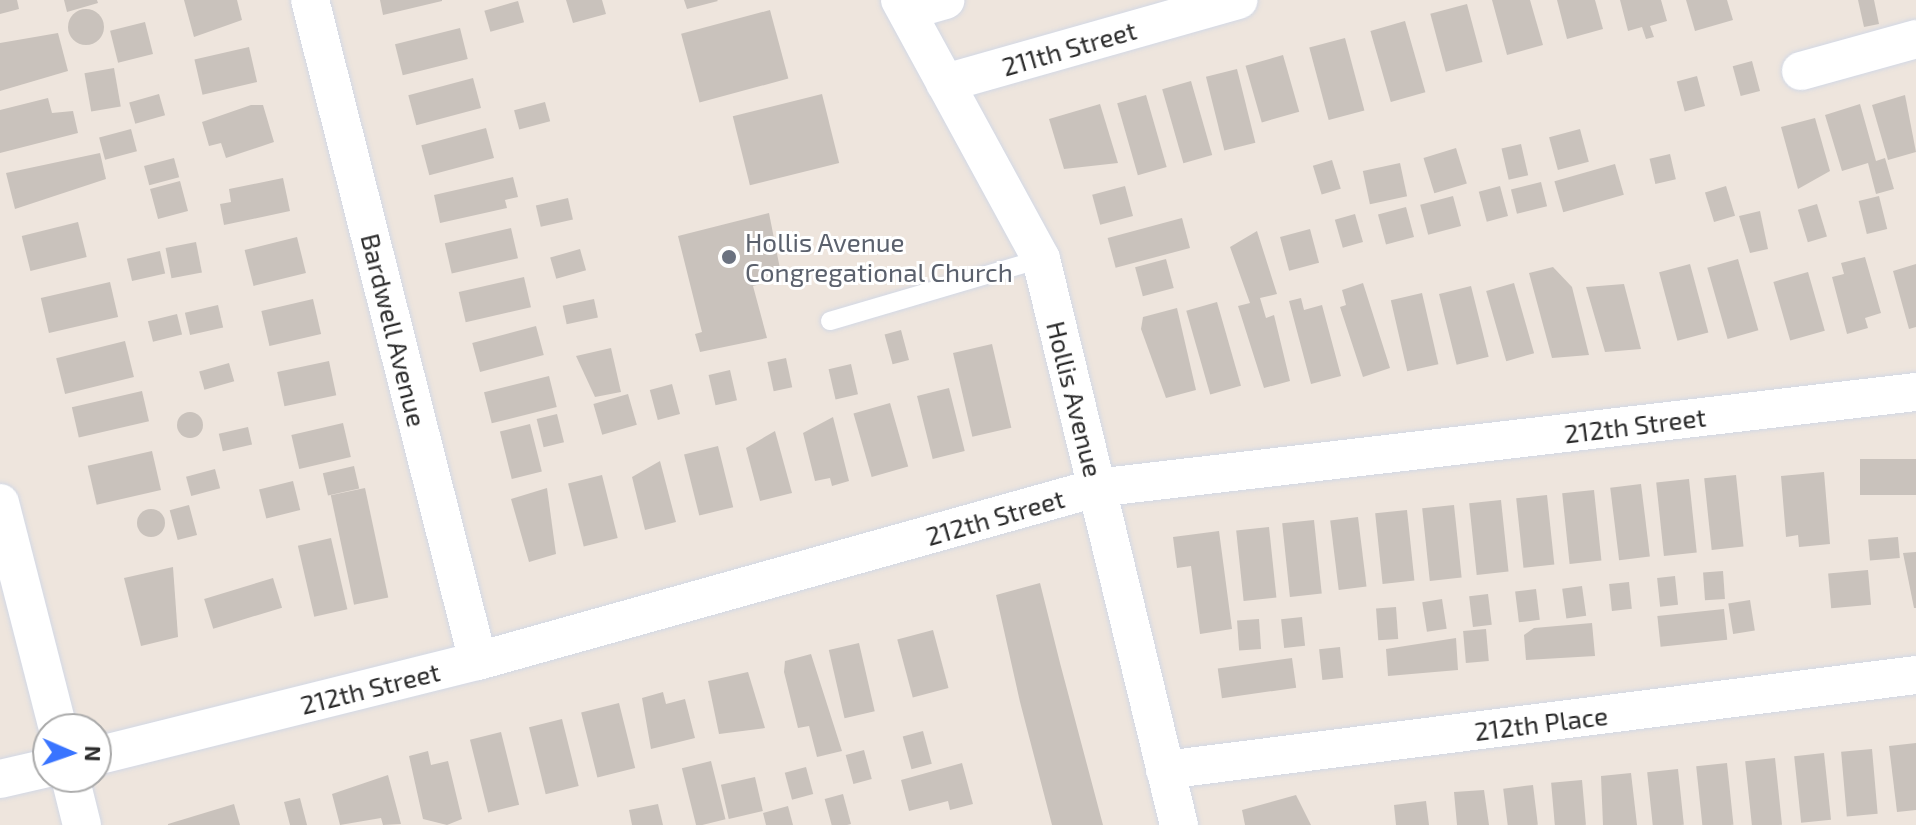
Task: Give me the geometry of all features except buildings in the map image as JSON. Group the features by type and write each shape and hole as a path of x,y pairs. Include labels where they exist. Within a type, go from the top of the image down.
{"street":[{"name":"Bardwell Avenue","path":"310,0 478,661"},
{"path":"904,5 945,0"},
{"name":"211th Street","path":"945,83 1239,0"},
{"name":"Hollis Avenue","path":"904,5 1041,259 1179,825"},
{"path":"1801,71 1916,39"},
{"name":"212th Street","path":"112,752 478,661 1096,488 1916,392"},
{"path":"0,503 54,713"},
{"name":"212th Place","path":"1165,770 1916,675"},
{"path":"0,779 32,772"},
{"path":"74,793 82,825"}],"lane":[{"path":"830,321 1041,259"}],"place":[{"name":"Hollis Avenue Congregational Church","path":"729,257"}]}
